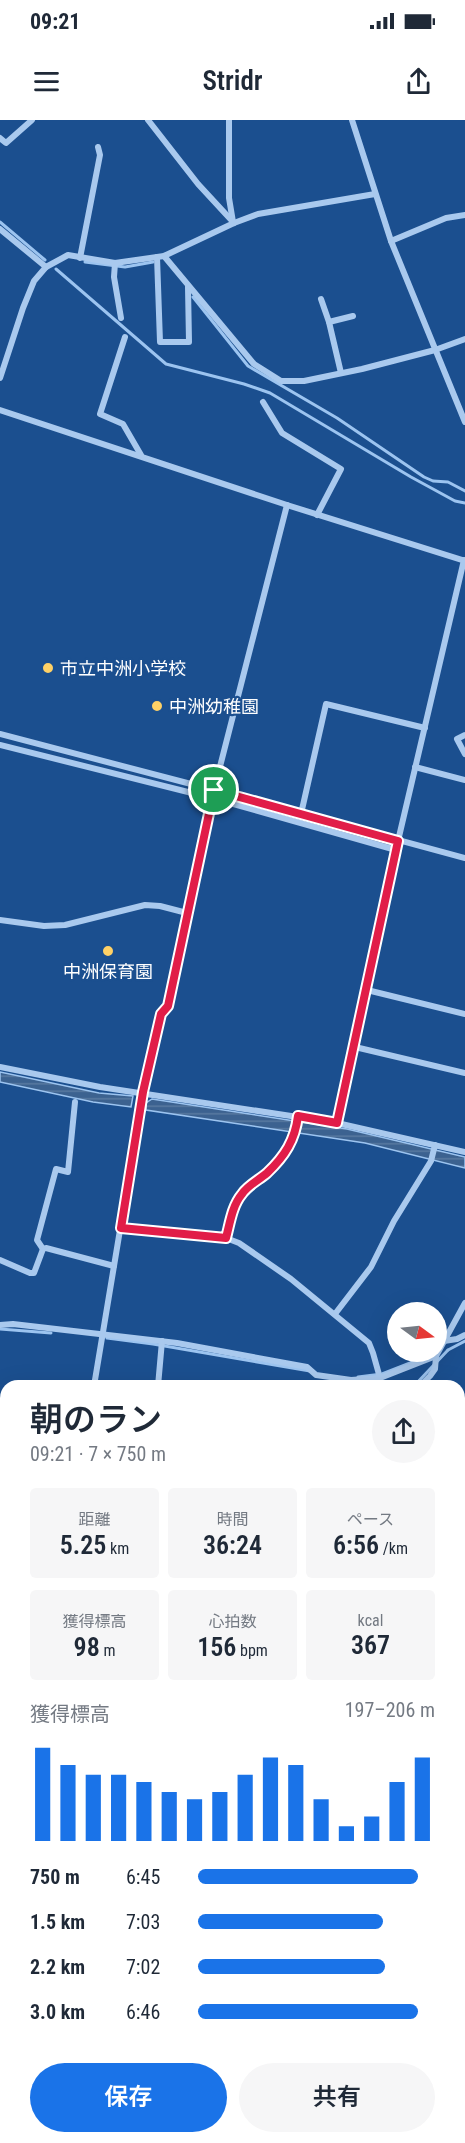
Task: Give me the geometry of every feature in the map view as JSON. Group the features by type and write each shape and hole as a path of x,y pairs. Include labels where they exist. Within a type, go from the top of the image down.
{"street":[{"path":"0,138 6,143 32,120"},
{"path":"148,120 198,184 234,222"},
{"path":"229,120 229,198 234,222"},
{"path":"352,120 391,241 465,422"},
{"path":"80,258 100,155 98,147"},
{"path":"0,378 34,281 46,267 68,255 114,265 160,256 234,222 258,214 375,194"},
{"path":"391,241 446,218 465,215"},
{"path":"0,229 46,267"},
{"path":"160,256 254,364 281,381 304,381 342,373 435,350 465,339"},
{"path":"160,256 160,342 189,342 188,287"},
{"path":"114,265 121,318"},
{"path":"321,299 342,373"},
{"path":"329,322 353,316"},
{"path":"125,337 100,414 123,424 142,456"},
{"path":"456,400 465,397"},
{"path":"262,402 282,434 341,469 318,515"},
{"path":"0,410 464,561 398,841 337,1123"},
{"path":"95,1380 143,1094 161,1014 168,1006 212,798 287,505"},
{"path":"301,814 326,704 424,728"},
{"path":"0,734 465,858"},
{"path":"465,735 457,739 465,754"},
{"path":"0,745 212,798 396,850"},
{"path":"415,767 465,780"},
{"path":"455,777 465,772"},
{"path":"0,920 44,926 65,925 145,905 160,906 187,913"},
{"path":"367,990 465,1014"},
{"path":"355,1047 465,1073"},
{"path":"0,1067 100,1087 297,1119 337,1123 465,1152"},
{"path":"75,1102 68,1172 56,1169 37,1240 43,1249 114,1266"},
{"path":"226,1238 236,1202 243,1192 268,1171 287,1148 295,1134 297,1119"},
{"path":"335,1314 371,1267 394,1221 431,1161 435,1147"},
{"path":"121,1228 226,1238 258,1255 369,1343 379,1375"},
{"path":"0,1260 34,1273 43,1249"},
{"path":"447,1336 465,1303"},
{"path":"0,1325 13,1324 102,1334 296,1365 351,1380 379,1375 423,1362"},
{"path":"447,1341 465,1335"},
{"path":"159,1380 162,1344"},
{"path":"426,1380 435,1369 436,1362"}],"water":[{"path":"0,1072 99,1093 133,1096 131,1107 93,1102 0,1082"},
{"path":"152,1099 347,1129 465,1157 465,1168 365,1143 146,1110 146,1103"}],"waterway":[{"path":"0,222 45,260"},
{"path":"85,262 125,267 153,262"},
{"path":"56,269 166,364 270,393 411,477 455,501 465,503"},
{"path":"193,297 248,366 337,418 424,477 433,481 448,482 465,491"},
{"path":"0,1329 51,1333"},
{"path":"107,1338 310,1371"},
{"path":"448,1350 465,1341"},
{"path":"420,1380 448,1350"},
{"path":"358,1377 382,1374 413,1362"}],"place":[{"name":"市立中洲小学校","path":"48,668"},
{"name":"中洲幼稚園","path":"157,706"},
{"name":"中洲保育園","path":"108,951"}],"route":[{"path":"214,790 398,841 337,1123 298,1116 295,1136 278,1161 243,1192 236,1202 226,1238 121,1228 143,1092 161,1014 168,1006 214,790"}]}
